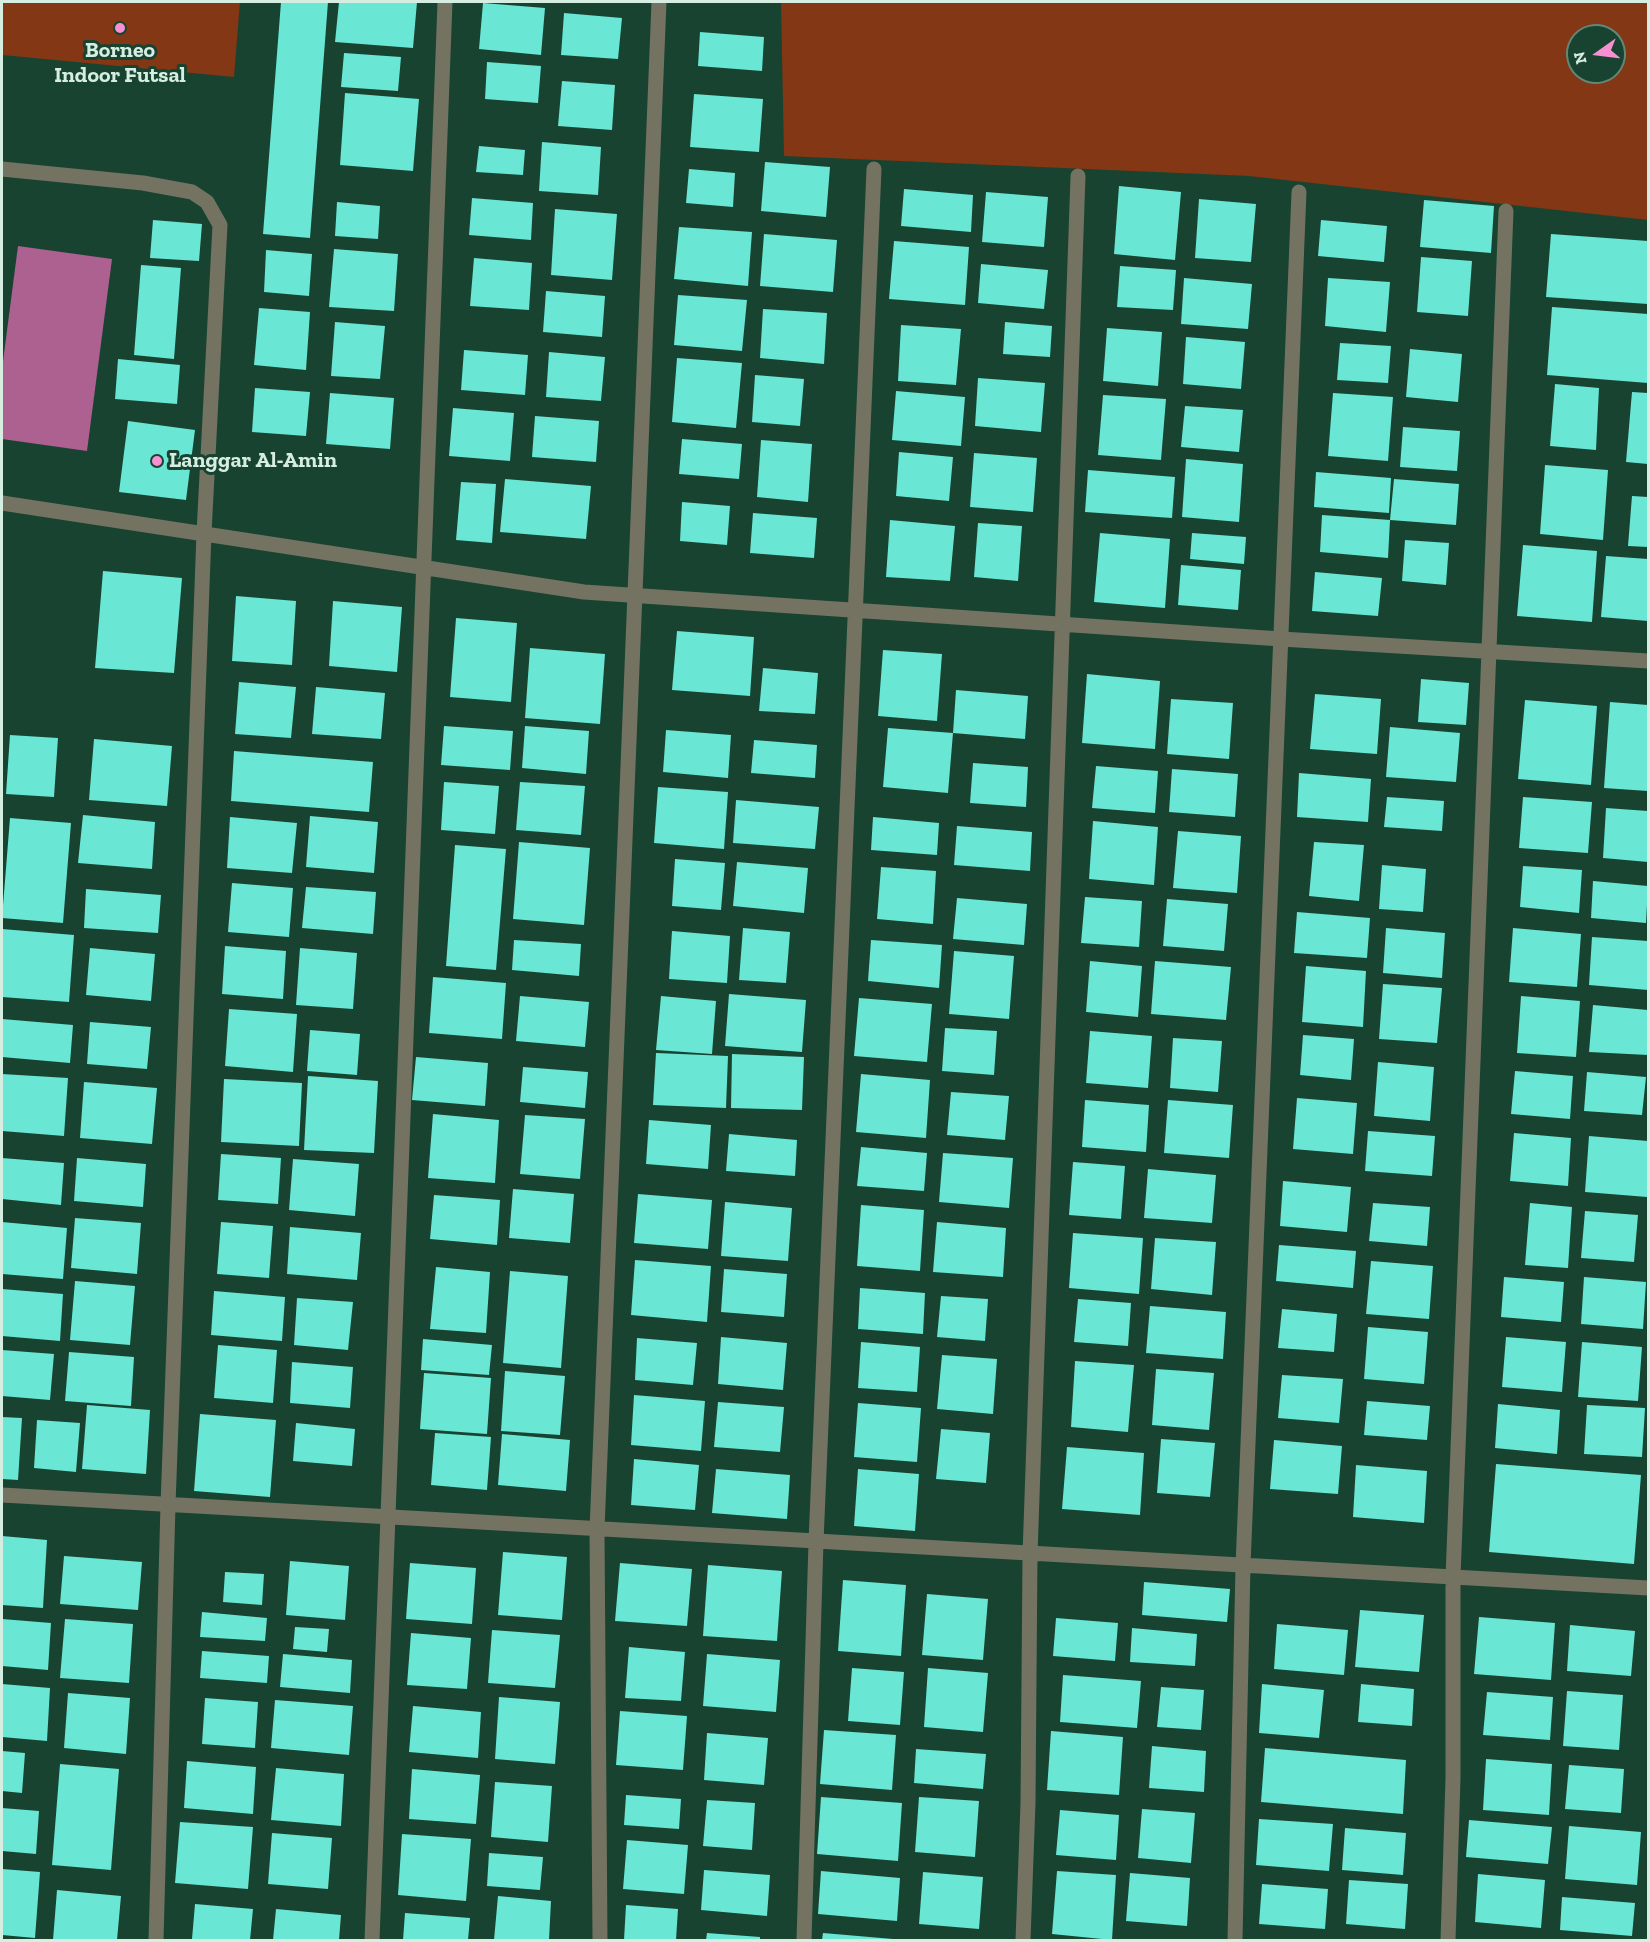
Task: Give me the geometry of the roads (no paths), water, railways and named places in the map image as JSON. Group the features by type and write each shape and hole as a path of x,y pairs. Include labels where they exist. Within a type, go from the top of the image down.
{"street":[{"path":"372,1941 445,2"},
{"path":"600,1941 597,1529 659,2"},
{"path":"804,1941 816,1542 874,169"},
{"path":"2,170 143,183 192,192 207,202 220,225 204,533 168,1504 156,1941"},
{"path":"1023,1941 1028,1803 1030,1554 1078,176"},
{"path":"1235,1941 1243,1566 1299,192"},
{"path":"1448,1941 1453,1778 1453,1578 1506,211"},
{"path":"2,503 584,592 1648,661"},
{"path":"2,1496 1648,1588"}],"place":[{"name":"Borneo Indoor Futsal","path":"120,28"},
{"name":"Langgar Al-Amin","path":"157,461"}]}
